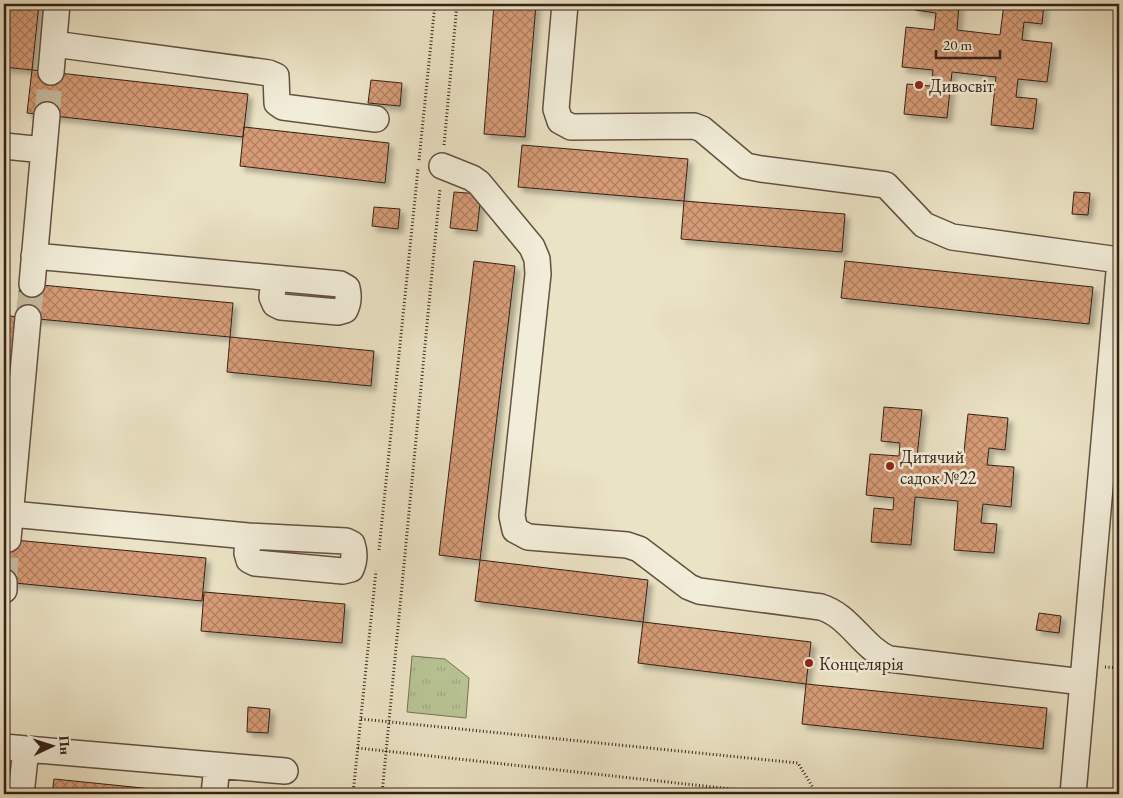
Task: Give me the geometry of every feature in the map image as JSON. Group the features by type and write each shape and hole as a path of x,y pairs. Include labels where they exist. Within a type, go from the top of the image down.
{"lane":[{"path":"51,72 57,4"},
{"path":"564,4 556,108 560,121 571,127 694,126 702,128 746,166 886,185 924,225 952,237 1119,260"},
{"path":"54,44 269,72 276,76 277,103 283,107 376,120"},
{"path":"32,284 47,115"},
{"path":"4,146 44,150"},
{"path":"442,166 472,178 479,183 532,247 537,259 538,274 512,516 516,530 528,537 627,545 639,549 689,587 698,591 834,611 878,654 889,659 1083,682"},
{"path":"34,256 274,278"},
{"path":"1074,794 1119,272"},
{"path":"8,539 28,318"},
{"path":"11,514 248,536"},
{"path":"4,582 4,590"},
{"path":"21,794 15,748 285,771"},
{"path":"214,794 217,766"}],"path":[{"path":"379,550 435,4"},
{"path":"382,794 457,4"},
{"path":"353,794 377,570"},
{"path":"361,719 798,763 817,794"},
{"path":"358,748 777,794"}],"green space":[{"path":"412,656 445,659 469,678 466,718 407,712"}],"building":[{"path":"4,4 39,4 32,70 4,67"},
{"path":"494,4 536,4 525,137 484,134"},
{"path":"915,4 959,4 957,30 1000,35 1004,4 1044,4 1042,24 1024,22 1022,40 1052,43 1047,82 1018,79 1016,97 1037,99 1033,129 991,125 996,77 952,72 947,118 904,114 907,84 931,86 933,70 902,67 906,27 934,30 936,13 915,10"},
{"path":"32,70 248,94 243,137 27,113"},
{"path":"371,80 402,83 400,106 368,103"},
{"path":"244,127 389,143 385,183 240,166"},
{"path":"522,145 688,159 684,201 518,187"},
{"path":"454,192 481,194 477,231 450,228"},
{"path":"1074,192 1090,193 1088,215 1072,214"},
{"path":"684,201 845,214 842,252 681,239"},
{"path":"374,207 400,209 398,229 372,226"},
{"path":"474,261 515,266 480,560 439,555"},
{"path":"845,261 1093,287 1089,324 841,298"},
{"path":"20,283 233,303 230,337 17,317"},
{"path":"4,315 17,317 4,458"},
{"path":"230,337 374,351 371,386 227,372"},
{"path":"884,407 922,410 917,457 963,461 968,414 1008,418 1005,450 989,448 987,465 1014,467 1011,507 983,504 981,523 997,524 994,553 954,550 958,501 915,497 911,545 871,542 874,508 893,510 894,498 866,495 870,454 899,456 900,443 881,441"},
{"path":"4,539 206,558 202,601 4,582"},
{"path":"480,560 648,580 643,622 475,601"},
{"path":"204,592 345,604 342,643 201,631"},
{"path":"1039,613 1061,616 1059,633 1036,630"},
{"path":"643,622 811,642 806,684 638,663"},
{"path":"806,684 1047,708 1043,749 802,724"},
{"path":"248,707 270,709 268,733 247,732"},
{"path":"54,779 192,793 192,794 52,794"}],"tunnel":[{"path":"47,115 51,72"},
{"path":"28,318 32,284"},
{"path":"4,582 8,539"}],"place":[{"name":"Дивосвіт","path":"919,85"},
{"name":"Дитячий садок №22","path":"890,466"},
{"name":"Концелярія","path":"809,663"}]}
